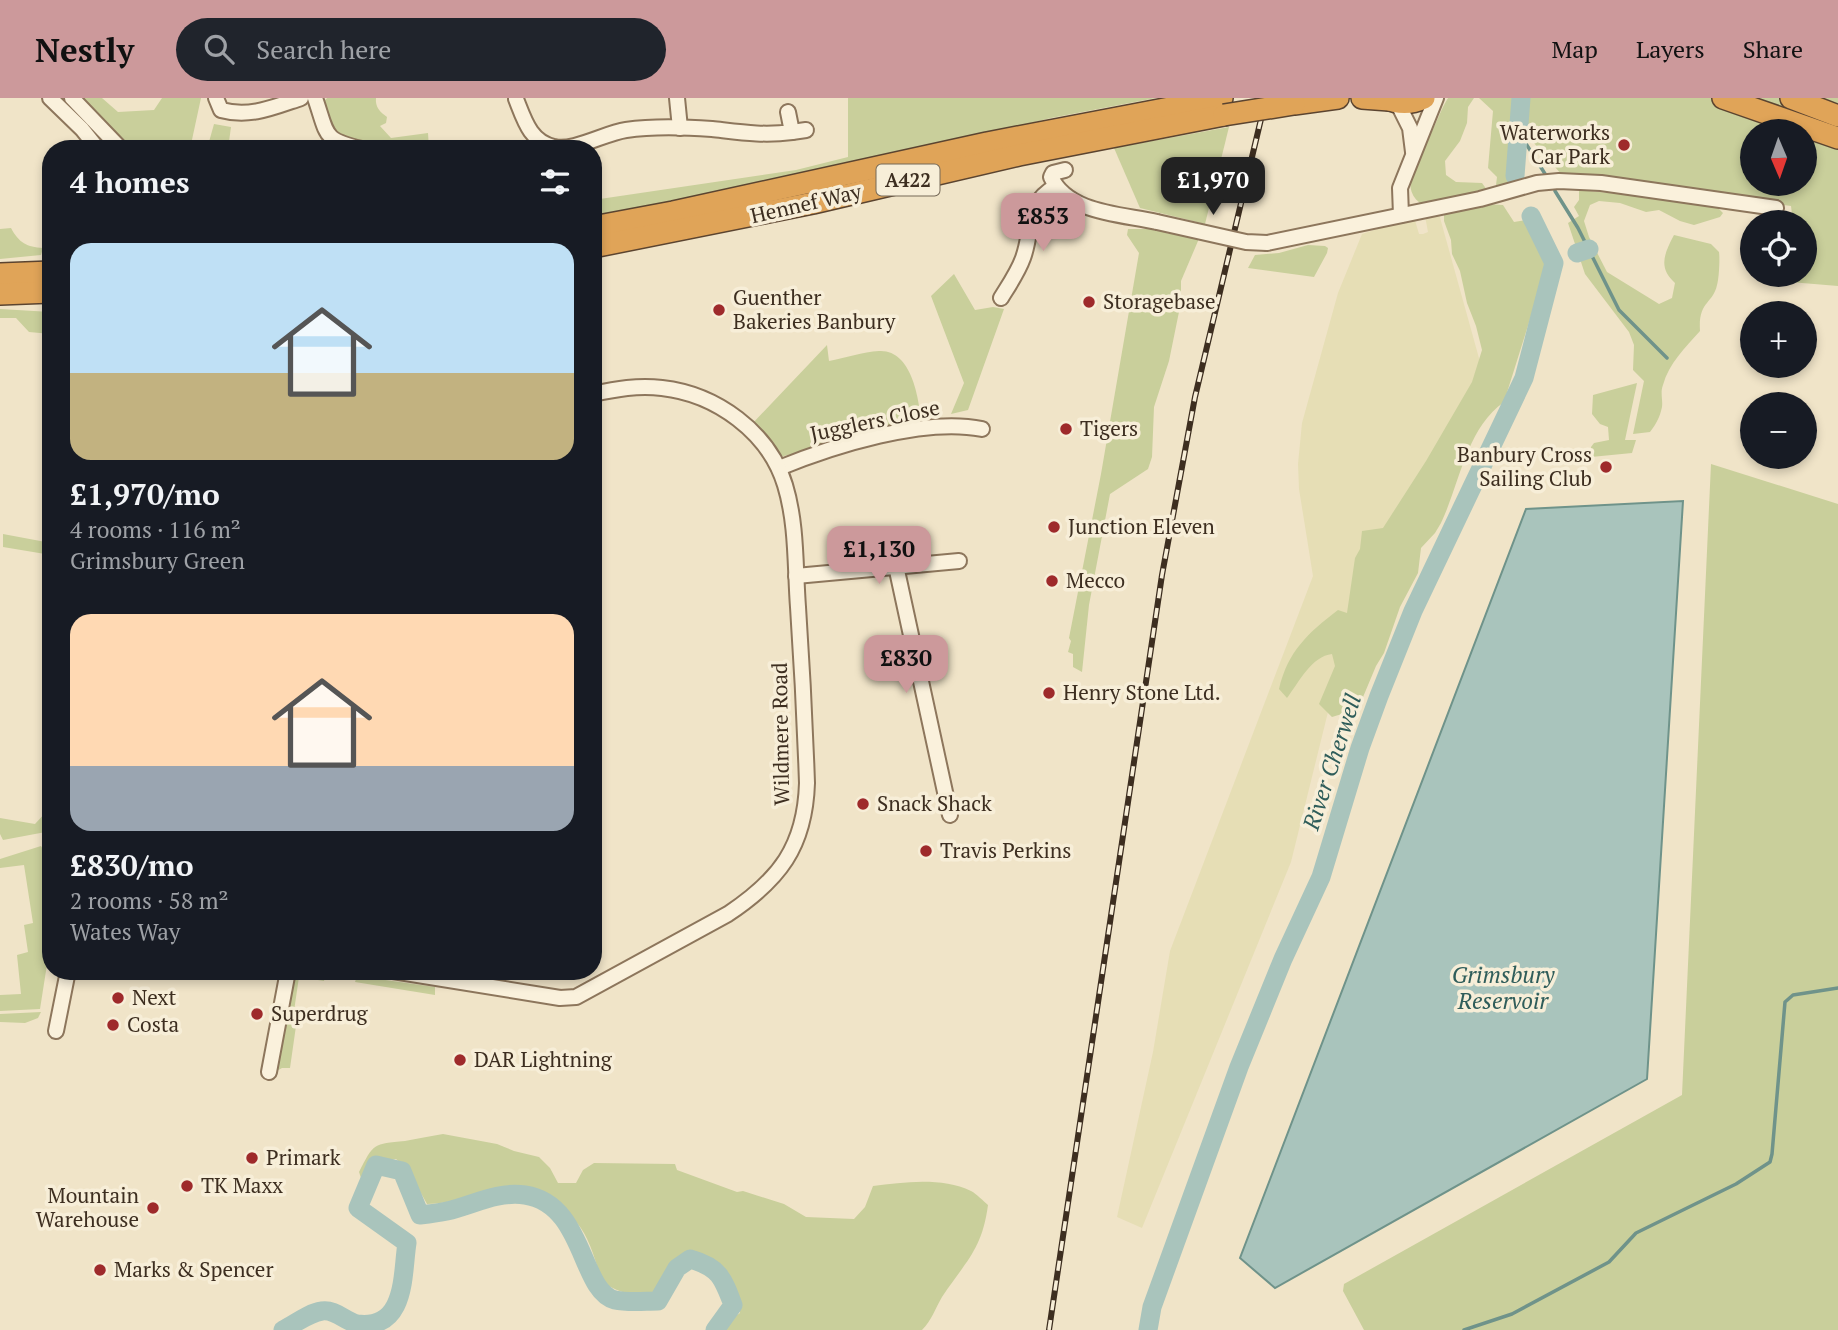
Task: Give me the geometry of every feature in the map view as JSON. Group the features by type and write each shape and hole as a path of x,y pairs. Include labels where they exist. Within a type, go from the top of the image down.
{"highway":[{"name":"A422","path":"1223,106 1294,104 1338,98"},
{"path":"1362,98 1410,103 1424,98"},
{"path":"1723,98 1838,138"},
{"path":"1791,98 1838,116"},
{"name":"Hennef Way","path":"602,225 987,143 1223,106"},
{"name":"Hennef Way","path":"602,245 813,203 1223,106"},
{"path":"0,274 42,277"},
{"path":"0,295 42,280"}],"street":[{"path":"50,98 91,140"},
{"path":"72,98 112,140"},
{"path":"218,104 238,114 249,114 301,98"},
{"path":"315,98 329,140"},
{"path":"677,98 680,128"},
{"path":"1401,215 1400,188 1436,98"},
{"path":"516,99 526,125 539,140"},
{"path":"1391,100 1410,128 1413,154"},
{"path":"594,140 627,130 710,129 758,135 799,131 788,112"},
{"path":"1065,170 1051,174 1056,186 1073,199 1099,211 1246,242 1267,243 1480,199 1533,184 1559,181 1601,183 1776,208"},
{"path":"1002,298 1022,261 1035,205 1043,193 1056,186"},
{"path":"0,295 42,301"},
{"name":"Wildmere Road","path":"449,980 560,998 576,997 728,915 762,890 780,870 800,832 806,800 796,576 792,519 779,468 764,444 743,423 729,412 696,396 671,389 643,387 602,393"},
{"name":"Jugglers Close","path":"779,468 814,455 919,429 954,426 982,429"},
{"path":"796,576 960,561"},
{"path":"896,566 950,815"},
{"path":"56,1031 66,980"},
{"path":"269,1072 286,980"}],"shaded area":[{"path":"1439,214 1482,369 1328,712 1291,862 1142,1228 1117,1217 1153,1052 1170,951 1313,576 1299,489 1298,464 1302,423 1338,293 1362,234 1414,217 1419,234 1423,234 1428,232 1425,216"}],"green space":[{"path":"79,98 102,98 118,112 154,110 162,98 201,98 192,140 123,140"},
{"path":"327,98 376,98 376,104 387,117 386,123 380,126 391,138 428,133 428,140 350,140 333,128 320,106"},
{"path":"848,98 1156,98 1051,118 792,180 602,218 602,199 796,170 848,157"},
{"path":"1448,98 1474,98 1468,107 1467,123 1460,141 1445,161 1446,175 1456,182 1482,183 1487,190 1420,203 1413,196 1411,187 1413,169"},
{"path":"1479,98 1517,98 1510,184 1496,185 1497,177 1488,168 1493,111"},
{"path":"1529,98 1838,98 1838,286 1817,284 1817,210 1792,210 1791,206 1562,175 1526,134"},
{"path":"214,124 231,127 229,140 210,140"},
{"path":"1229,127 1205,224 1140,208 1114,148"},
{"path":"1579,190 1690,201 1717,207 1723,213 1720,217 1694,225 1659,210 1646,212 1620,203 1599,201 1590,205 1584,221 1607,272 1659,304 1672,298 1675,283 1666,272 1664,261 1674,235 1711,244 1719,252 1718,282 1703,308 1700,331 1669,370 1662,388 1660,414 1650,432 1633,434 1644,381 1633,370 1634,345 1629,332 1585,274 1568,223 1579,216 1574,207 1579,200"},
{"path":"1484,204 1503,205 1514,222 1526,220 1548,262 1504,402 1491,413 1472,442 1441,523 1421,548 1418,573 1400,607 1384,653 1358,709 1332,717 1319,704 1335,666 1332,654 1318,659 1287,698 1279,689 1294,653 1309,635 1338,610 1347,613 1362,531 1383,528 1472,382 1482,350 1460,271 1452,254 1444,211"},
{"path":"11,228 24,243 42,248 41,255 0,259 0,229"},
{"path":"1128,229 1158,229 1166,233 1198,238 1198,241 1181,281 1181,302 1169,361 1154,407 1152,457 1148,469 1110,494 1089,605 1082,672 1073,667 1073,654 1068,652 1071,641 1069,638 1101,474 1139,253 1127,235"},
{"path":"1308,245 1328,248 1314,277 1248,268 1255,255 1279,253"},
{"path":"954,274 975,310 993,307 1004,309 968,410 951,414 964,383 931,296"},
{"path":"0,309 42,311 42,333 29,332 16,318 0,318"},
{"path":"827,345 829,361 879,351 890,352 899,358 911,376 921,421 780,457 752,424"},
{"path":"1637,383 1625,440 1636,440 1632,453 1591,457 1594,443 1609,440 1608,427 1600,424 1592,414 1593,395"},
{"path":"1711,464 1838,504 1838,1330 1364,1330 1343,1291 1344,1284 1682,1095"},
{"path":"3,534 42,541 42,554 3,547"},
{"path":"42,816 42,833 3,840 0,834 0,818 35,824"},
{"path":"42,848 42,980 45,980 40,1009 0,1011 0,995 21,994 17,955 28,952 24,925 33,923 24,865 0,868 0,859"},
{"path":"290,980 299,980 294,1011 298,1012 290,1068 275,1072"},
{"path":"385,980 435,987 435,995 355,982"},
{"path":"41,1012 38,1018 25,1023 0,1022 0,1014"},
{"path":"443,1134 497,1144 539,1157 550,1168 558,1183 576,1183 583,1170 594,1163 675,1164 677,1170 737,1192 743,1191 784,1204 806,1217 854,1219 865,1207 873,1186 910,1182 935,1182 960,1187 973,1192 988,1205 977,1244 922,1330 719,1330 740,1313 735,1295 723,1275 706,1260 697,1257 683,1260 669,1274 656,1295 628,1294 602,1282 582,1229 560,1208 539,1196 506,1190 427,1204 408,1170 396,1159 372,1164 362,1181 359,1172 368,1155 380,1144"}],"water":[{"name":"Grimsbury Reservoir","path":"1683,501 1647,1079 1275,1288 1240,1258 1526,509"}],"waterway":[{"name":"River Cherwell","path":"1515,176 1521,98"},
{"path":"1518,131 1547,177"},
{"path":"1555,191 1578,228 1619,310 1667,358"},
{"name":"River Cherwell","path":"1148,1330 1152,1307 1239,1067 1283,959 1321,877 1360,748 1379,696 1413,611 1524,378 1554,263 1531,216"},
{"path":"1577,253 1589,249"},
{"path":"1464,1330 1512,1314 1609,1262 1636,1233 1736,1184 1770,1162 1785,1002 1793,995 1838,988"},
{"name":"River Cherwell","path":"283,1330 322,1311 331,1312 357,1324 373,1324 385,1318 393,1309 402,1284 407,1243 358,1208 376,1165 402,1171 420,1215 447,1211 505,1195 525,1195 545,1202 571,1230 595,1281 604,1293 615,1300 658,1301 677,1268 690,1259 700,1262 719,1275 733,1305 715,1330"}],"railway":[{"path":"1049,1330 1162,575 1195,397 1266,98"}],"place":[{"name":"Waterworks Car Park","path":"1624,145"},
{"name":"Storagebase","path":"1089,302"},
{"name":"Guenther Bakeries Banbury","path":"719,310"},
{"name":"Tigers","path":"1066,429"},
{"name":"Banbury Cross Sailing Club","path":"1606,467"},
{"name":"Junction Eleven","path":"1054,527"},
{"name":"Mecco","path":"1052,581"},
{"name":"Henry Stone Ltd.","path":"1049,693"},
{"name":"Snack Shack","path":"863,804"},
{"name":"Travis Perkins","path":"926,851"},
{"name":"Next","path":"118,998"},
{"name":"Superdrug","path":"257,1014"},
{"name":"Costa","path":"113,1025"},
{"name":"DAR Lightning","path":"460,1060"},
{"name":"Primark","path":"252,1158"},
{"name":"TK Maxx","path":"187,1186"},
{"name":"Mountain Warehouse","path":"153,1208"},
{"name":"Marks & Spencer","path":"100,1270"}]}
